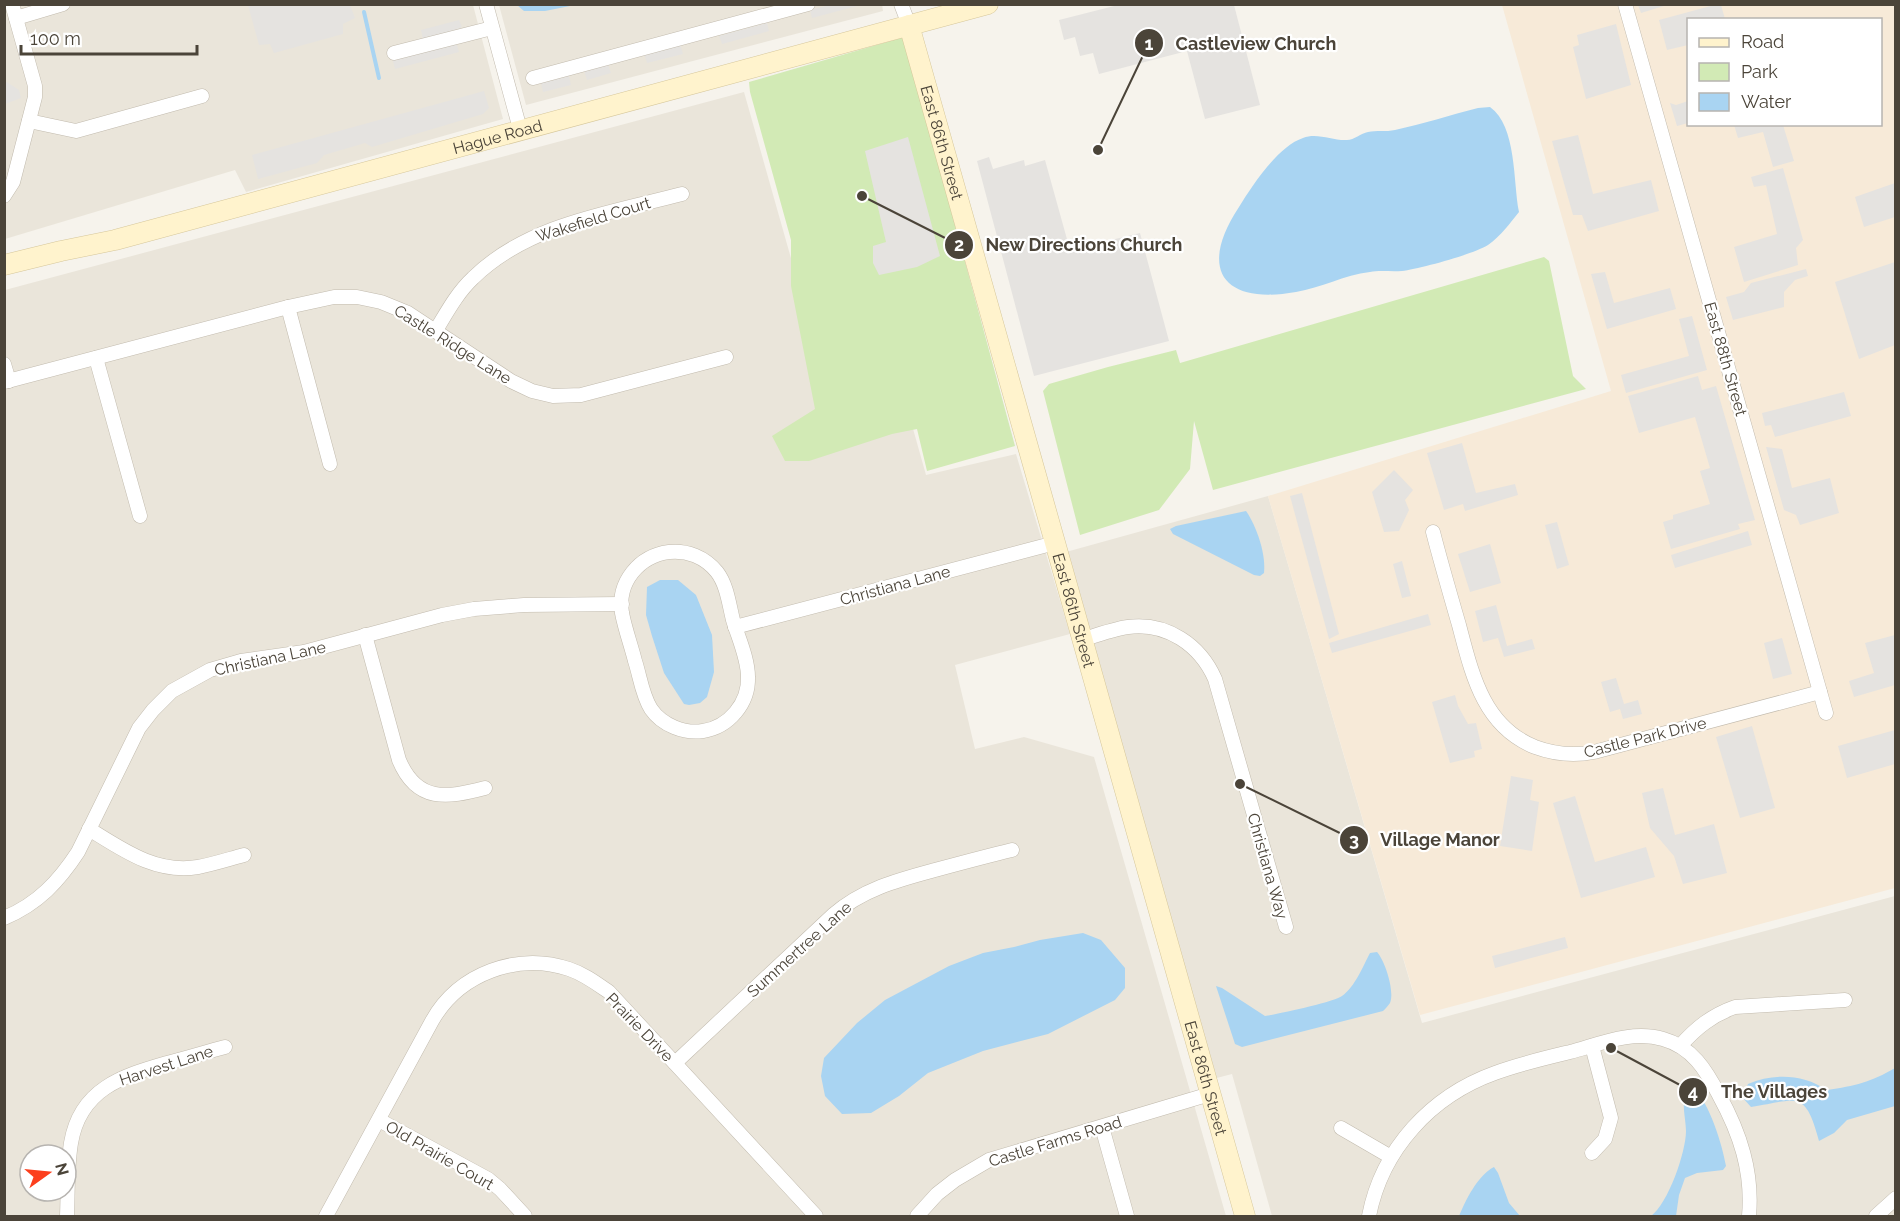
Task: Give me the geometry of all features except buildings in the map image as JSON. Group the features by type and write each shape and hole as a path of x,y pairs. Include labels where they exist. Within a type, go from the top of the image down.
{"street":[{"path":"4,196 13,182 35,97 35,86 14,11 63,4"},
{"path":"486,4 520,129"},
{"path":"533,78 808,4"},
{"name":"East 86th Street","path":"902,4 1245,1216"},
{"name":"Hague Road","path":"4,265 115,240 988,4"},
{"name":"East 88th Street","path":"1625,4 1826,713"},
{"path":"394,53 492,28"},
{"path":"29,120 76,131 202,96"},
{"name":"Wakefield Court","path":"436,330 472,279 493,260 515,245 555,228 682,194"},
{"name":"Castle Ridge Lane","path":"7,382 328,297 366,298 396,307 436,330 511,381 532,391 553,396 582,395 726,357"},
{"path":"288,307 330,464"},
{"path":"96,358 140,516"},
{"path":"4,364 7,382"},
{"name":"Castle Park Drive","path":"1433,532 1467,654 1482,698 1506,730 1529,744 1561,754 1594,752 1820,692"},
{"name":"Christiana Lane","path":"735,627 1055,543"},
{"path":"664,552 685,552 700,558 717,572 724,586 748,673 746,694 739,709 724,724 708,730 687,731 667,724 651,709 622,612 622,604 626,581 632,572 644,561 664,552"},
{"name":"Christiana Lane","path":"4,918 32,904 57,883 73,861 139,728 160,702 182,685 210,670 231,663 304,652 441,615 524,604 622,604"},
{"name":"Christiana Way","path":"1082,640 1128,627 1155,628 1176,635 1202,656 1215,679 1286,927"},
{"path":"365,635 399,760 409,779 422,789 443,796 459,795 485,788"},
{"path":"89,829 139,859 165,867 198,867 244,855"},
{"name":"Summertree Lane","path":"675,1063 833,915 855,898 894,881 1012,850"},
{"name":"Prairie Drive","path":"327,1216 435,1016 448,999 473,979 493,970 514,964 541,963 577,972 596,982 612,996 816,1216"},
{"path":"1680,1046 1693,1031 1719,1012 1735,1007 1845,1000"},
{"path":"1369,1216 1377,1187 1391,1157 1423,1117 1459,1089 1503,1070 1631,1036 1648,1036 1665,1039 1680,1046 1698,1060 1709,1075 1736,1127 1748,1169 1749,1216"},
{"path":"1592,1046 1611,1118 1605,1138 1592,1153"},
{"name":"Harvest Lane","path":"67,1216 71,1142 80,1116 93,1098 110,1084 129,1074 225,1047"},
{"name":"Castle Farms Road","path":"916,1216 942,1190 979,1165 1004,1155 1210,1094"},
{"name":"Old Prairie Court","path":"379,1120 488,1179 525,1216"},
{"path":"1102,1127 1126,1216"},
{"path":"1341,1128 1391,1157"},
{"path":"1876,1216 1896,1198"}],"shaded area":[{"path":"882,4 883,11 526,105 499,5"},
{"path":"1667,4 1641,13 1638,5"},
{"path":"1718,4 1721,5 1725,18 1687,18 1687,45 1667,50 1659,20"},
{"path":"5,5 473,5 503,119 246,192 235,170 5,239"},
{"path":"248,5 350,5 355,18 343,24 343,34 274,53 270,44 259,45"},
{"path":"830,5 857,6 812,18 810,10"},
{"path":"1118,5 1234,5 1260,105 1205,119 1187,51 1099,74 1093,53 1080,56 1075,37 1064,40 1059,20"},
{"path":"1502,5 1895,5 1895,888 1420,1015 1268,496 1611,391"},
{"path":"459,20 462,27 453,31 459,52 395,69 390,49 423,40 421,30"},
{"path":"767,23 769,31 722,44 719,36"},
{"path":"1616,24 1631,85 1586,99 1573,47 1579,45 1577,35"},
{"path":"680,44 683,54 647,63 644,53"},
{"path":"608,64 611,73 587,80 584,71"},
{"path":"569,76 571,85 543,92 541,83"},
{"path":"5,81 19,90 21,98 5,104"},
{"path":"484,91 489,108 483,114 372,147 365,143 324,155 317,163 258,179 252,155"},
{"path":"744,92 839,428 908,411 926,475 1016,454 1070,634 955,665 975,749 1024,737 1094,757 1226,1216 5,1216 5,290"},
{"path":"1687,101 1687,123 1677,126 1670,103 1676,105"},
{"path":"1734,126 1783,126 1794,161 1773,167 1763,132 1738,138"},
{"path":"1578,135 1593,194 1651,180 1659,211 1588,231 1582,215 1573,215 1552,141"},
{"path":"908,137 940,256 917,267 879,275 873,263 873,246 886,242 865,151"},
{"path":"989,157 993,169 1024,160 1025,166 1045,160 1070,250 1140,233 1169,341 1034,376 977,161"},
{"path":"1783,168 1803,240 1796,248 1798,265 1744,282 1734,247 1777,234 1766,185 1754,187 1751,177"},
{"path":"1895,183 1895,217 1864,227 1855,197"},
{"path":"1895,262 1895,345 1859,359 1835,282"},
{"path":"1806,269 1808,276 1795,280 1784,292 1784,307 1733,320 1726,297 1744,292 1751,283"},
{"path":"1605,272 1614,303 1670,288 1676,309 1607,329 1591,274"},
{"path":"1692,316 1707,370 1626,393 1621,375 1689,356 1679,319"},
{"path":"1698,376 1702,390 1716,386 1755,520 1738,524 1740,529 1671,549 1663,522 1673,519 1673,515 1710,504 1700,471 1710,468 1695,417 1639,433 1628,396"},
{"path":"1844,392 1851,416 1775,437 1771,425 1765,426 1762,413"},
{"path":"1462,443 1476,493 1515,484 1518,495 1465,511 1463,504 1444,510 1427,453"},
{"path":"1766,447 1782,449 1792,488 1830,478 1839,513 1800,525 1796,515 1784,510"},
{"path":"1394,470 1413,490 1405,500 1409,510 1399,531 1384,532 1372,492"},
{"path":"1302,493 1339,634 1329,639 1290,496"},
{"path":"1268,496 1422,1023 1895,896 1895,1216 1272,1216 1232,1074 1209,1080 1066,552"},
{"path":"1557,522 1569,565 1557,569 1545,525"},
{"path":"1748,531 1752,545 1675,568 1671,555"},
{"path":"1490,544 1501,583 1470,592 1458,554"},
{"path":"1402,561 1411,596 1402,598 1393,564"},
{"path":"1496,605 1507,646 1532,639 1535,649 1504,657 1498,638 1483,642 1475,611"},
{"path":"1428,614 1431,625 1332,653 1329,643"},
{"path":"1895,635 1895,685 1854,697 1849,681 1874,673 1865,643"},
{"path":"1782,638 1792,674 1773,679 1764,643"},
{"path":"1616,678 1624,704 1638,700 1642,714 1623,719 1620,709 1610,712 1601,682"},
{"path":"1455,695 1468,724 1476,723 1482,749 1474,751 1475,757 1450,763 1432,702"},
{"path":"1752,726 1775,808 1740,818 1716,737"},
{"path":"1895,730 1895,764 1847,778 1838,746"},
{"path":"1511,776 1533,780 1530,800 1539,802 1532,851 1500,846"},
{"path":"1663,788 1675,835 1714,824 1727,873 1683,884 1674,856 1650,828 1642,793"},
{"path":"1575,796 1595,862 1646,847 1655,877 1581,898 1553,803"},
{"path":"1565,937 1568,948 1495,968 1492,956"}],"green space":[{"path":"904,37 1015,446 927,471 917,429 892,434 809,461 785,461 772,436 815,409 791,286 791,240 749,82"},
{"path":"1544,257 1549,261 1573,376 1586,389 1213,490 1194,421 1190,469 1159,510 1080,535 1043,391 1049,384 1176,350 1180,363"}],"water":[{"path":"517,5 575,5 545,11 524,11"},
{"path":"1490,107 1499,116 1509,141 1519,212 1501,234 1488,245 1459,257 1421,267 1402,271 1360,274 1296,292 1271,295 1250,293 1235,287 1224,278 1220,265 1220,248 1227,229 1258,178 1284,149 1294,142 1308,136 1350,140 1368,132 1395,130 1478,108"},
{"path":"1246,511 1262,549 1264,573 1260,576 1173,534 1170,529 1176,526"},
{"path":"660,580 678,580 696,595 712,635 714,672 707,697 700,703 684,704 664,673 646,615 647,587"},
{"path":"1083,933 1101,940 1125,968 1125,988 1115,1000 1048,1034 983,1051 928,1073 899,1096 871,1113 842,1114 825,1096 821,1076 824,1058 857,1023 885,1000 949,966 983,953"},
{"path":"1377,952 1386,969 1391,991 1390,1003 1383,1011 1242,1047 1235,1044 1216,986 1265,1016 1281,1013 1342,996 1355,982 1370,953"},
{"path":"1895,1068 1895,1106 1847,1120 1834,1133 1819,1141 1809,1112 1803,1105 1789,1101 1751,1107 1742,1097 1748,1084 1768,1078 1798,1078 1827,1090 1862,1083"},
{"path":"1688,1089 1694,1089 1710,1114 1726,1166 1723,1170 1697,1173 1685,1178 1679,1195 1676,1216 1651,1216 1664,1201 1670,1189 1683,1151 1686,1131 1684,1104"},
{"path":"1494,1167 1509,1203 1520,1216 1459,1216 1477,1182"}],"waterway":[{"path":"364,12 379,78"}],"place":[{"name":"Castleview Church","path":"1098,150"},
{"name":"New Directions Church","path":"862,196"},
{"name":"Village Manor","path":"1240,784"},
{"name":"The Villages","path":"1611,1048"}]}
